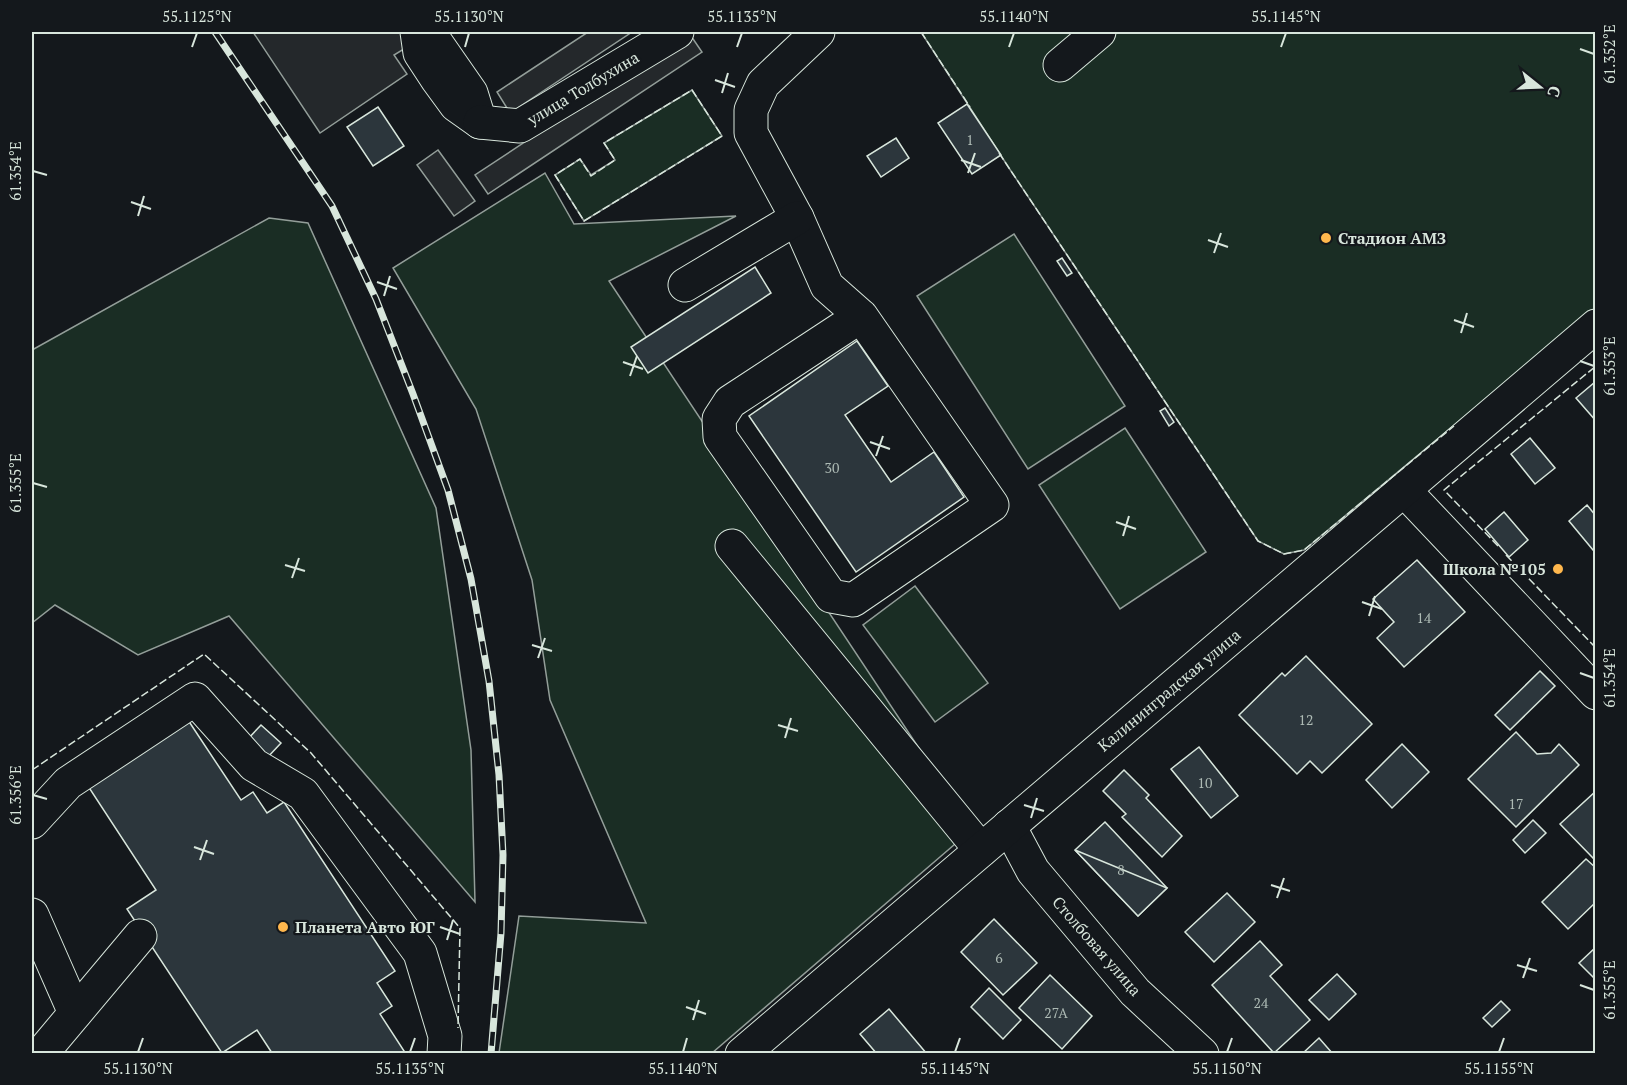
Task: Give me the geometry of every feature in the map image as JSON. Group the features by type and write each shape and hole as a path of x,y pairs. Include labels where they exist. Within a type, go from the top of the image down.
{"street":[{"path":"417,32 420,53 437,79 456,105 480,122"},
{"path":"425,32 437,44 471,93 480,122"},
{"name":"улица Толбухина","path":"480,122 520,126 677,32"},
{"path":"818,32 763,84 751,110 751,133 797,218 827,286 861,316 992,505 853,600 831,596 720,437 719,419 730,402 861,316"},
{"path":"1060,65 1100,32"},
{"path":"685,285 797,218"},
{"name":"Калининградская улица","path":"742,1053 1596,326"},
{"path":"1404,490 1596,693"},
{"path":"732,546 981,850"},
{"path":"32,822 68,783 195,699 254,765 303,794 420,953 445,1036 444,1053"},
{"name":"Столбовая улица","path":"1009,826 1033,871 1135,992 1202,1053"},
{"path":"32,915 75,1013"},
{"path":"41,1053 140,936"}],"green space":[{"name":"Стадион АМЗ","path":"921,32 1595,32 1595,308 1304,550 1284,554 1258,541"},
{"path":"692,90 722,136 584,221 555,175 580,159 591,175 615,160 604,143"},
{"path":"545,173 574,224 736,216 609,281 956,804 976,826 712,1053 499,1053 519,916 646,923 550,700 532,580 476,409 393,268"},
{"path":"269,218 308,223 436,508 471,750 475,902 229,616 138,655 55,605 32,623 32,350"},
{"path":"1014,234 1125,406 1028,469 917,296"},
{"path":"1125,428 1206,552 1120,609 1039,485"},
{"path":"915,586 988,683 935,722 863,625"}],"shaded area":[{"path":"253,32 411,32 417,41 394,55 407,74 320,133"},
{"path":"588,32 632,32 510,113 497,92"},
{"path":"689,33 702,52 488,194 475,175"},
{"path":"438,150 475,201 454,216 417,165"}],"building":[{"path":"967,104 1001,155 972,174 938,123"},
{"path":"378,107 404,146 373,166 347,127"},
{"path":"896,138 909,158 881,177 867,156"},
{"path":"1062,258 1072,273 1067,276 1057,261"},
{"path":"755,267 771,293 648,373 631,347"},
{"path":"857,341 888,386 845,415 891,482 934,452 964,497 856,572 749,416"},
{"path":"1596,382 1596,421 1576,398"},
{"path":"1165,408 1174,422 1169,426 1160,411"},
{"path":"1530,438 1555,468 1535,484 1511,454"},
{"path":"1587,505 1596,516 1596,548 1593,550 1569,521"},
{"path":"1504,512 1528,540 1509,557 1485,529"},
{"path":"1417,560 1465,612 1404,667 1377,638 1394,622 1373,599"},
{"path":"1306,656 1372,724 1322,773 1310,761 1297,774 1239,715 1282,673 1285,676"},
{"path":"1540,671 1555,686 1510,730 1495,715"},
{"path":"186,717 241,800 253,792 267,813 284,802 395,971 377,983 392,1006 380,1014 406,1054 271,1054 257,1030 222,1053 127,909 156,890 86,783"},
{"path":"261,725 281,743 266,759 246,741"},
{"path":"1516,732 1537,754 1551,753 1559,744 1579,765 1516,827 1468,779"},
{"path":"1402,744 1429,772 1392,808 1366,780"},
{"path":"1199,747 1238,796 1211,818 1171,769"},
{"path":"1124,770 1149,795 1146,798 1182,836 1162,857 1122,817 1126,814 1103,791"},
{"path":"1596,791 1596,856 1593,858 1560,824"},
{"path":"1533,820 1546,833 1525,853 1513,840"},
{"path":"1105,822 1167,888 1138,916 1075,850"},
{"path":"1075,850 1167,888 1138,916"},
{"path":"1586,859 1596,868 1596,902 1568,929 1542,902"},
{"path":"1227,893 1255,922 1214,962 1185,932"},
{"path":"994,919 1037,963 1003,995 961,952"},
{"path":"1260,941 1282,965 1270,976 1310,1020 1274,1053 1212,985"},
{"path":"1596,947 1596,980 1579,963"},
{"path":"1337,974 1356,994 1329,1020 1309,1000"},
{"path":"1050,975 1092,1016 1062,1049 1019,1008"},
{"path":"989,988 1021,1020 1003,1039 971,1007"},
{"path":"1501,1001 1510,1010 1492,1027 1483,1018"},
{"path":"889,1009 927,1054 877,1054 860,1034"},
{"path":"1319,1038 1333,1054 1302,1054"}],"railway":[{"path":"215,32 332,206 376,299 448,490 471,579 489,681 499,775 503,855 501,933 491,1054"}],"fence":[{"path":"921,32 970,107"},
{"path":"692,90 722,136 584,221 555,175 580,159 591,176 615,160 604,143 692,90"},
{"path":"999,153 1258,541 1284,554 1304,550 1454,426"},
{"path":"1498,546 1444,490 1596,366"},
{"path":"1506,555 1596,648"},
{"path":"32,770 204,654 311,753 460,928 458,1028"}],"place":[{"name":"Стадион АМЗ","path":"1326,238"},
{"name":"Школа №105","path":"1558,569"},
{"name":"Планета Авто ЮГ","path":"283,927"}]}
